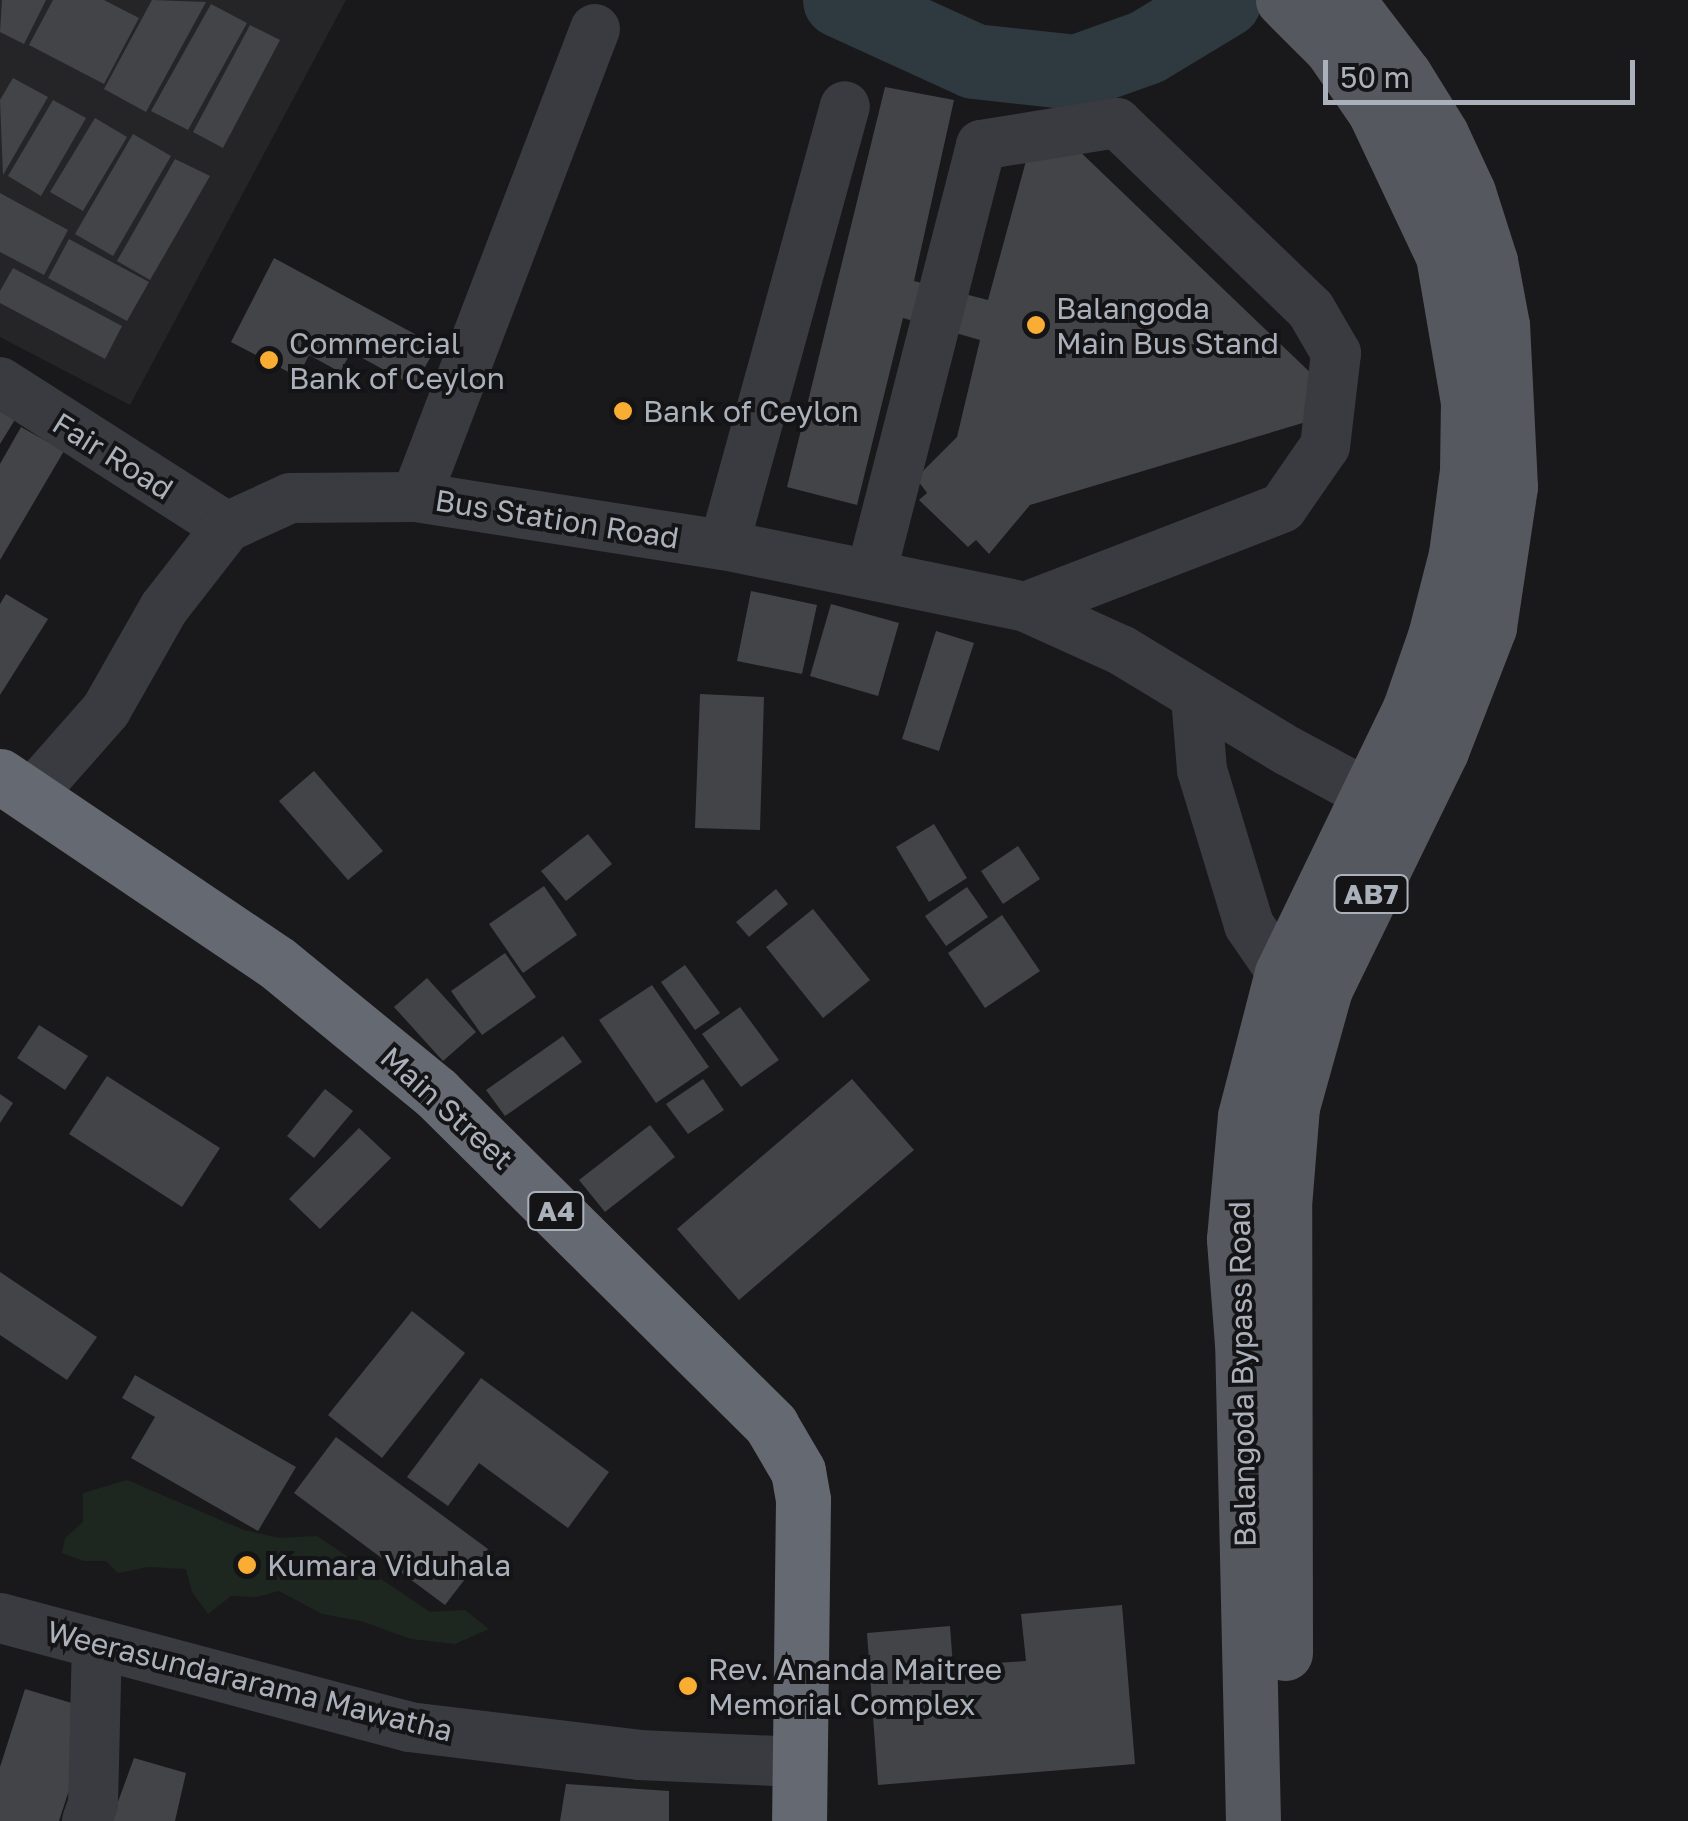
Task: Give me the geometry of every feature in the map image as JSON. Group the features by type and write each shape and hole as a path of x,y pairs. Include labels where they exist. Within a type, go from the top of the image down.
{"highway":[{"name":"Main Street","path":"16,785 276,962 436,1093 771,1425 798,1472 803,1500 799,1821"}],"main road":[{"name":"Balangoda Bypass Road","path":"1253,1821 1242,1344 1234,1240 1245,1116 1388,805 1441,751 1489,627 1510,486 1509,398 1490,262 1468,192 1441,134 1346,21 1283,0"},
{"name":"Balangoda Bypass Road","path":"1288,1821 1284,1691 1286,1153 1304,1053 1304,981"}],"street":[{"path":"416,497 595,29"},
{"path":"724,545 845,106"},
{"path":"871,574 981,146 1117,123 1312,310 1336,353 1324,446 1282,508 1026,607"},
{"name":"Fair Road","path":"0,382 227,527"},
{"name":"Bus Station Road","path":"16,785 106,710 164,608 227,527 290,498 416,497 724,545 1026,607 1121,650 1388,805"},
{"path":"1196,697 1202,770 1248,925 1304,981"},
{"name":"Weerasundararama Mawatha","path":"0,1618 409,1727 620,1753 800,1762"},
{"path":"86,1821 93,1804 97,1646"}],"shaded area":[{"path":"0,0 346,0 130,405 0,337"},
{"path":"127,1480 244,1530 279,1538 317,1536 430,1612 465,1610 489,1629 455,1644 411,1639 361,1621 322,1614 279,1591 256,1597 231,1596 208,1614 192,1592 186,1569 148,1567 118,1573 106,1561 84,1561 62,1553 65,1538 83,1522 83,1493"}],"building":[{"path":"2,0 46,0 24,44 0,32"},
{"path":"53,0 104,0 139,18 104,84 29,45"},
{"path":"152,0 206,2 146,112 104,89"},
{"path":"211,4 247,23 188,130 151,111"},
{"path":"250,25 280,40 223,148 193,132"},
{"path":"13,78 48,97 3,175 0,100"},
{"path":"885,87 954,100 914,281 988,300 1029,150 1072,144 1316,378 1316,419 1030,505 989,554 976,540 968,547 919,500 927,493 916,478 957,437 980,340 903,318 857,505 787,487"},
{"path":"53,100 86,118 41,196 8,176"},
{"path":"95,118 127,137 83,211 50,192"},
{"path":"133,134 171,156 113,256 75,234"},
{"path":"175,159 210,176 150,280 117,261"},
{"path":"0,193 68,230 44,275 0,252"},
{"path":"69,239 149,282 127,321 48,278"},
{"path":"274,258 437,346 414,386 351,352 340,372 309,355 298,377 231,342"},
{"path":"13,268 122,326 105,359 0,303 0,291"},
{"path":"0,409 16,418 0,444"},
{"path":"21,427 64,451 0,560 0,464"},
{"path":"751,591 817,605 802,674 737,661"},
{"path":"6,594 48,619 0,695 0,604"},
{"path":"831,604 899,623 878,696 810,676"},
{"path":"936,631 974,643 939,751 902,739"},
{"path":"700,694 764,697 760,830 695,828"},
{"path":"314,771 383,851 348,880 279,801"},
{"path":"934,824 967,878 929,902 896,847"},
{"path":"588,834 612,864 566,901 541,871"},
{"path":"1018,846 1040,879 1003,904 981,871"},
{"path":"544,886 577,935 523,973 489,924"},
{"path":"967,887 988,917 946,946 925,916"},
{"path":"776,889 788,904 749,937 736,922"},
{"path":"813,909 870,980 823,1018 766,947"},
{"path":"1002,915 1040,971 985,1008 948,953"},
{"path":"505,953 536,997 482,1035 451,991"},
{"path":"685,965 720,1013 695,1030 661,982"},
{"path":"427,978 476,1032 443,1061 394,1007"},
{"path":"652,985 709,1067 656,1103 599,1020"},
{"path":"740,1007 779,1060 741,1087 702,1034"},
{"path":"39,1025 88,1056 65,1090 17,1058"},
{"path":"563,1036 582,1062 505,1116 486,1090"},
{"path":"107,1076 220,1148 182,1207 69,1134"},
{"path":"703,1079 724,1110 688,1134 666,1104"},
{"path":"852,1079 914,1150 739,1300 677,1229"},
{"path":"325,1089 353,1111 314,1158 287,1136"},
{"path":"0,1094 13,1103 0,1123"},
{"path":"650,1125 675,1157 605,1212 579,1180"},
{"path":"359,1128 391,1158 320,1229 289,1199"},
{"path":"0,1272 97,1337 67,1380 0,1335"},
{"path":"412,1311 465,1353 382,1458 328,1415"},
{"path":"135,1375 296,1467 258,1531 131,1458 155,1417 122,1398"},
{"path":"481,1378 609,1472 568,1528 479,1463 448,1506 407,1477"},
{"path":"336,1437 488,1549 445,1605 294,1493"},
{"path":"1122,1605 1135,1764 878,1785 867,1633 950,1626 953,1666 1026,1661 1021,1614"},
{"path":"25,1689 95,1710 59,1821 0,1821 0,1767"},
{"path":"134,1758 186,1773 175,1821 111,1821"},
{"path":"566,1784 669,1791 669,1821 560,1821"}],"waterway":[{"path":"840,0 974,61 1076,72 1146,47 1224,0"}],"place":[{"name":"Balangoda Main Bus Stand","path":"1036,325"},
{"name":"Commercial Bank of Ceylon","path":"269,360"},
{"name":"Bank of Ceylon","path":"623,411"},
{"name":"Kumara Viduhala","path":"247,1565"},
{"name":"Rev. Ananda Maitree Memorial Complex","path":"688,1686"}]}
